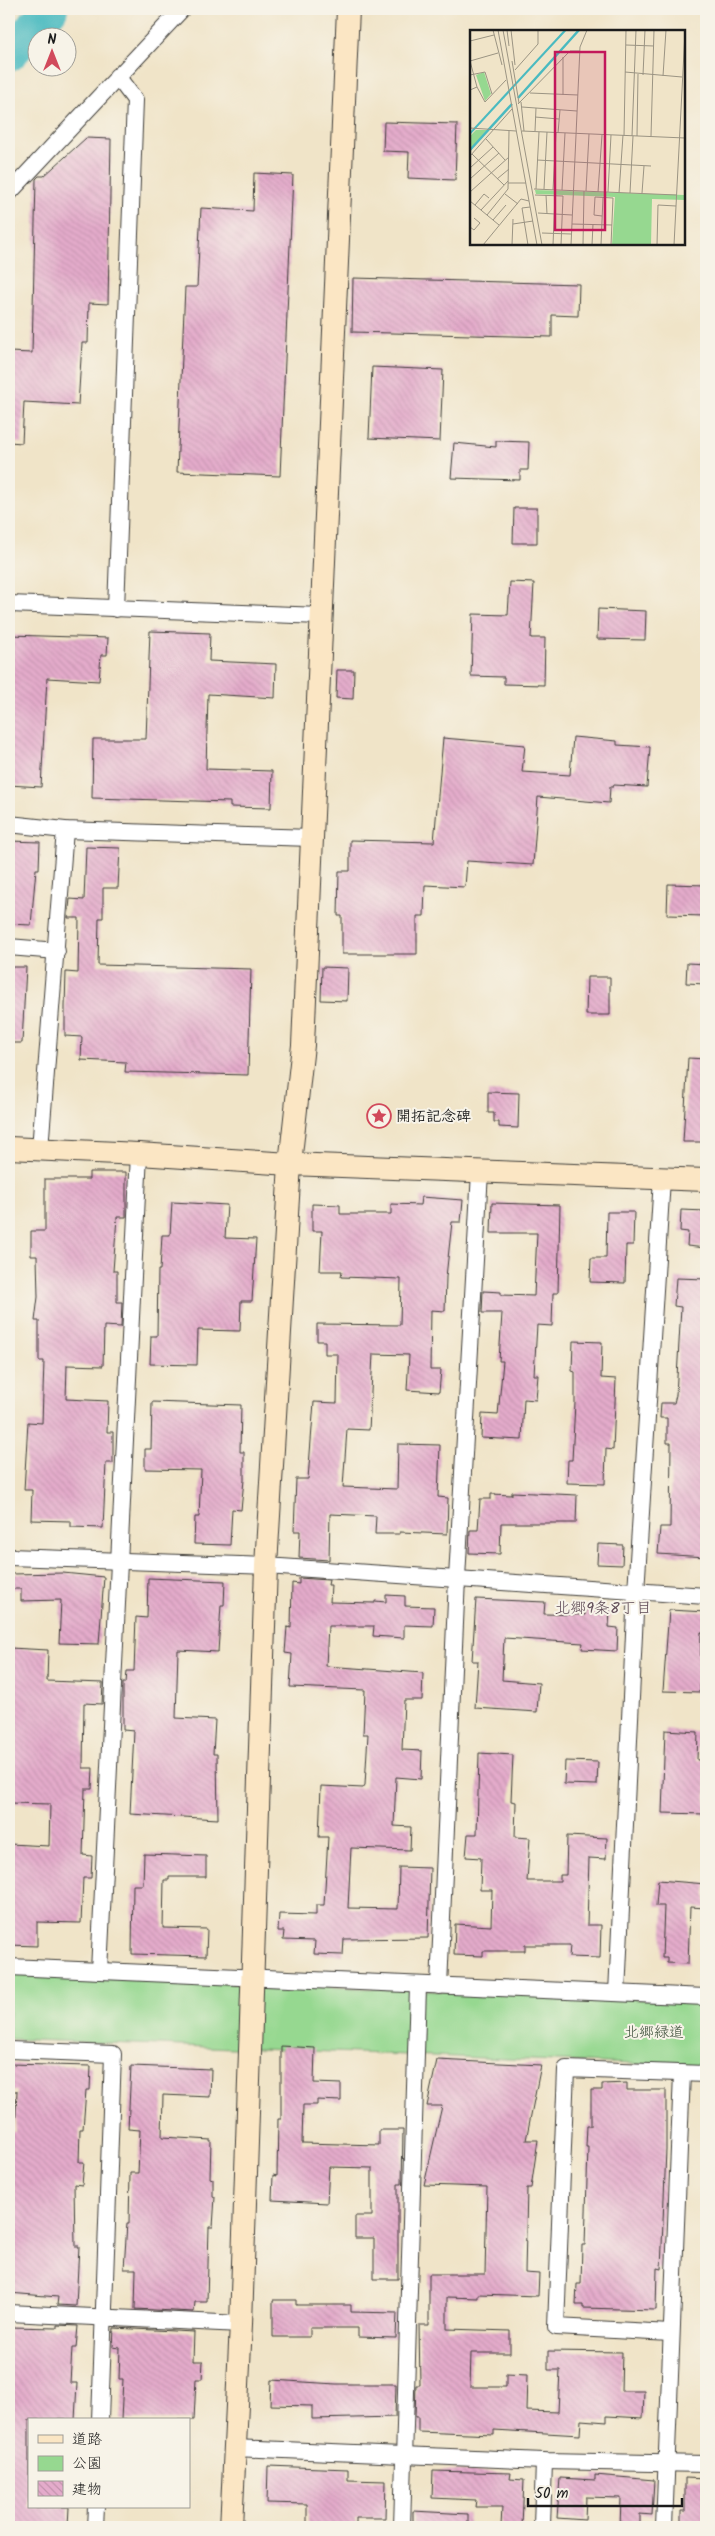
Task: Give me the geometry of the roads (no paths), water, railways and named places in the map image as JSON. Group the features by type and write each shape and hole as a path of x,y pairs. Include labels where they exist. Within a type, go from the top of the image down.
{"street":[{"path":"9,194 182,9"},
{"path":"231,2527 241,2324 266,1566 290,1164 303,1045 348,9"},
{"path":"116,608 136,100 118,76"},
{"path":"9,604 322,616"},
{"path":"9,824 66,830 312,838"},
{"path":"40,1149 66,830"},
{"path":"9,947 57,951"},
{"path":"9,1148 290,1164 706,1180"},
{"path":"99,1971 140,1154"},
{"path":"439,1986 457,1578 480,1172"},
{"path":"617,1993 636,1592 662,1179"},
{"path":"9,1557 266,1566 706,1596"},
{"path":"9,1967 706,1997"},
{"path":"402,2527 418,1986"},
{"path":"9,2050 113,2054 100,2418"},
{"path":"671,2333 556,2327 566,2069 706,2074"},
{"path":"664,2527 665,2463 682,2073"},
{"path":"9,2313 241,2324"},
{"path":"234,2448 544,2461 706,2464"},
{"path":"542,2527 544,2461"},
{"path":"95,2527 96,2508"}],"waterway":[{"path":"9,54 50,9"}],"place":[{"name":"開拓記念碑","path":"379,1116"}],"district":[{"name":"北郷9条8丁目","path":"603,1607"}],"park label":[{"name":"北郷緑道","path":"654,2032"}]}
